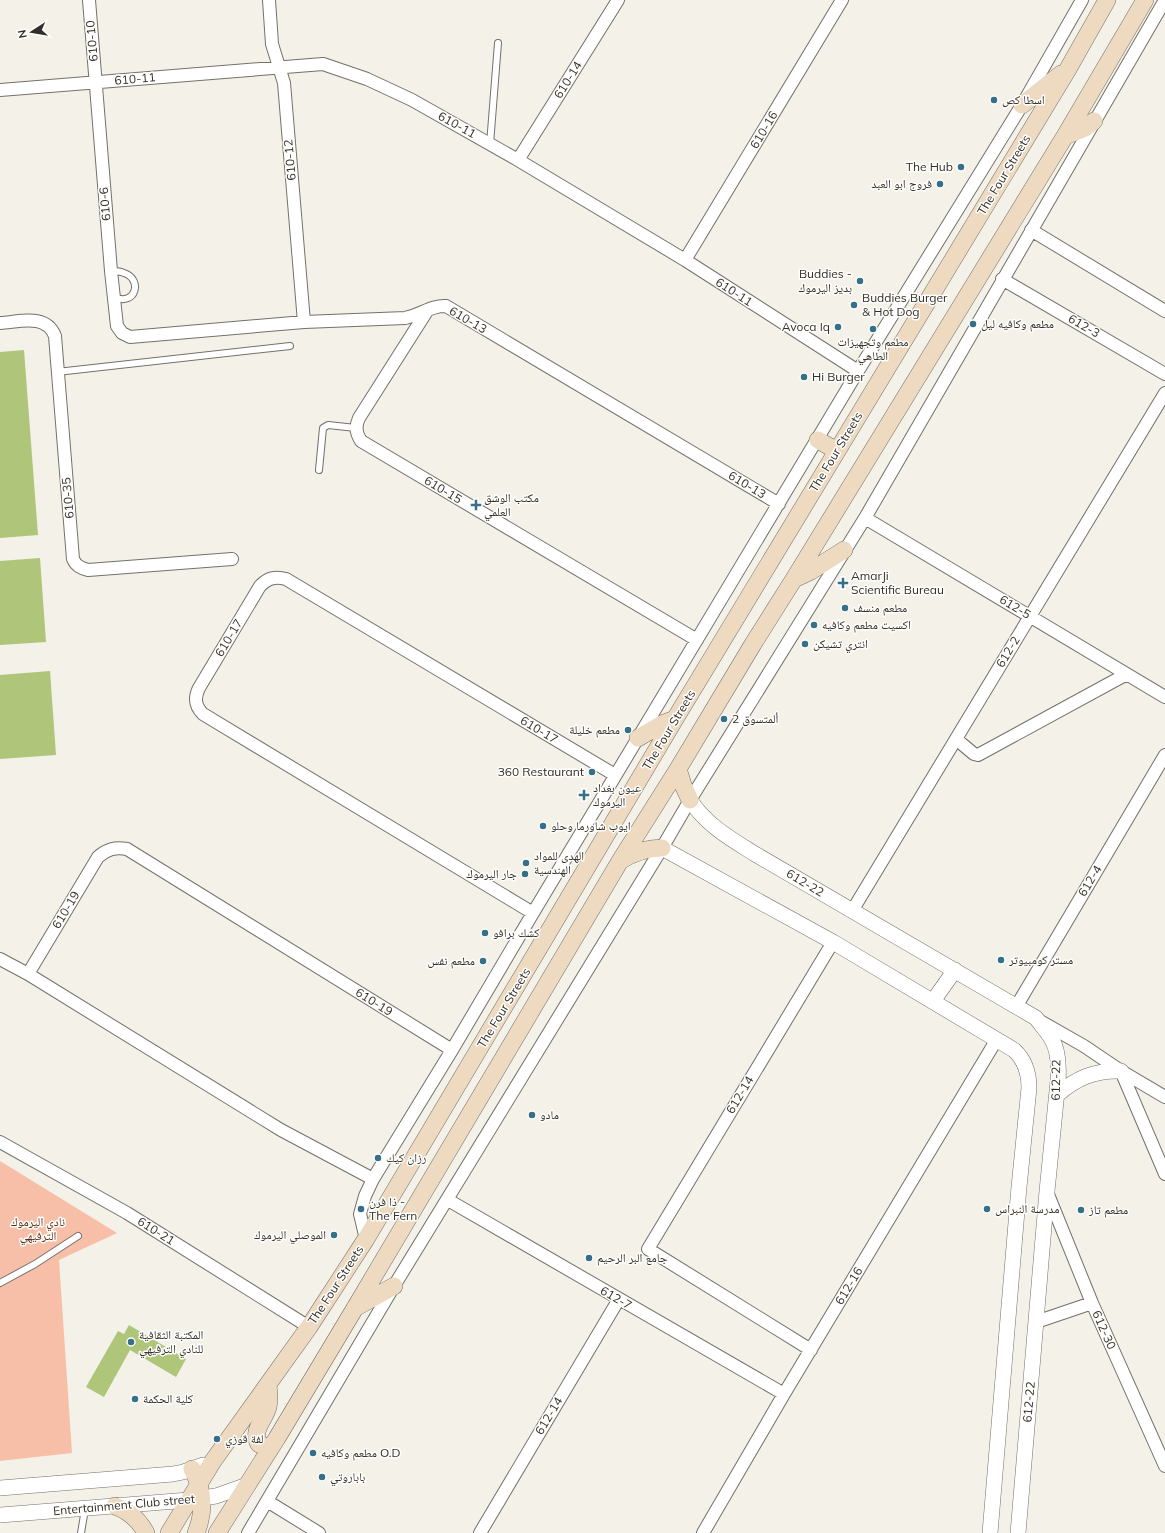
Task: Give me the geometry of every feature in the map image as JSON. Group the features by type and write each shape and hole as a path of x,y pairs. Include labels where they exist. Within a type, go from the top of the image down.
{"main road":[{"name":"The Four Streets","path":"172,1529 213,1461 309,1328 366,1239 675,719 731,629 837,450 1068,69 1107,0"},
{"name":"The Four Streets","path":"217,1533 270,1449 355,1308 620,861 678,769 753,644 794,580 1065,136 1145,0"},
{"path":"1022,105 1044,86 1068,69"},
{"path":"1065,136 1085,128 1094,121"},
{"path":"818,440 837,450"},
{"path":"794,580 844,550"},
{"path":"731,629 733,636 738,642 753,644"},
{"path":"711,660 720,660 727,664 732,671 732,679"},
{"path":"638,738 662,724 675,719"},
{"path":"678,769 690,800"},
{"path":"620,861 644,849 662,848"},
{"path":"355,1308 394,1286"},
{"path":"268,1385 268,1408 256,1436 259,1444 270,1449"},
{"path":"172,1529 183,1524 187,1525 195,1533 202,1511 196,1488"},
{"path":"115,1506 125,1509 133,1515 146,1533"}],"street":[{"name":"610-10","path":"88,0 95,82"},
{"name":"610-12","path":"270,0 272,44 283,77 304,322"},
{"name":"610-14","path":"518,160 618,0"},
{"name":"610-16","path":"685,260 842,0"},
{"path":"366,1239 360,1214 365,1196 373,1179 780,504 858,371 1022,105 1082,0"},
{"path":"248,1533 394,1286 448,1200 690,800 865,518 1002,279 1165,0"},
{"name":"610-11","path":"0,90 322,64 367,79 412,100 518,160 685,260 858,371"},
{"name":"610-6","path":"95,82 117,326"},
{"path":"1031,230 1165,311"},
{"name":"612-3","path":"1002,279 1165,374"},
{"name":"610-13","path":"117,326 122,334 130,337 304,322 405,318 420,314 436,306 446,306 780,504"},
{"path":"356,428 359,418 427,311"},
{"name":"610-35","path":"0,323 37,320 46,324 53,331 55,336 73,559 75,563 83,569 88,570 232,559"},
{"name":"612-2","path":"852,911 1165,393"},
{"name":"610-15","path":"356,428 359,437 365,444 697,640"},
{"name":"612-5","path":"865,518 1030,616 1125,675 1165,697"},
{"name":"610-17","path":"532,913 199,711 196,702 197,692 260,586 269,579 286,579 616,775"},
{"path":"956,739 974,754 978,755 1125,675"},
{"name":"612-4","path":"1016,1007 1165,755"},
{"name":"612-22","path":"690,800 697,810 717,829 852,911 1036,1018 1052,1039 1059,1067 1018,1533"},
{"name":"610-19","path":"28,974 98,857 104,851 111,848 119,848 133,854 452,1050"},
{"path":"662,848 833,942 997,1039 1014,1050 1019,1055 1026,1067 1029,1081 990,1533"},
{"name":"612-14","path":"811,1350 648,1249 833,942"},
{"path":"1,961 28,974 281,1130 373,1179"},
{"path":"932,1001 955,970"},
{"path":"1036,1018 1165,1097"},
{"name":"612-16","path":"703,1533 784,1394 997,1039"},
{"path":"1057,1095 1075,1080 1086,1075 1109,1070 1121,1071"},
{"path":"1121,1071 1165,1174"},
{"name":"610-21","path":"0,1142 127,1213 309,1328"},
{"name":"612-30","path":"1047,1192 1092,1302 1165,1466"},
{"name":"612-7","path":"448,1200 784,1394"},
{"name":"612-14","path":"480,1533 618,1299"},
{"path":"1036,1322 1092,1302"},
{"name":"Entertainment Club street","path":"0,1488 173,1474 196,1488 216,1496 247,1486"},
{"name":"Entertainment Club street","path":"0,1515 115,1506 196,1488"},
{"path":"267,1501 319,1533"}],"lane":[{"path":"490,144 498,43"},
{"path":"111,271 128,275 134,282 136,288 131,297 122,300 114,297"},
{"path":"57,372 290,346"},
{"path":"319,470 323,428 328,425 356,428"},
{"path":"0,1283 34,1264 78,1236"},
{"path":"80,1533 85,1508"}],"green space":[{"name":"نادي اليرموك الترفيهي","path":"0,1161 117,1233 59,1260 72,1453 0,1461"}],"building":[{"path":"24,350 38,535 0,538 0,352"},
{"path":"40,558 46,642 0,645 0,561"},
{"path":"50,671 56,755 0,759 0,675"},
{"path":"129,1325 186,1359 176,1377 130,1350 104,1397 86,1387 118,1331 124,1334"}],"place":[{"name":"اسطا كص","path":"994,100"},
{"name":"The Hub","path":"961,167"},
{"name":"فروج ابو العبد","path":"940,184"},
{"name":"Buddies - بديز اليرموك","path":"860,281"},
{"name":"Buddies Burger & Hot Dog","path":"854,305"},
{"name":"مطعم وكافيه ليل","path":"973,324"},
{"name":"Avoca Iq","path":"838,327"},
{"name":"مطعم وتجهيزات الطاهي","path":"873,329"},
{"name":"Hi Burger","path":"804,377"},
{"name":"مكتب الوشق العلمي","path":"476,505"},
{"name":"AmarJi Scientific Bureau","path":"843,583"},
{"name":"مطعم منسف","path":"845,608"},
{"name":"اكسيت مطعم وكافيه","path":"814,625"},
{"name":"انتري تشيكن","path":"805,644"},
{"name":"ألمتسوق 2","path":"724,719"},
{"name":"مطعم خليلة","path":"628,730"},
{"name":"360 Restaurant","path":"592,772"},
{"name":"عيون بغداد اليرموك","path":"584,795"},
{"name":"ايوب شاورما وحلو","path":"543,826"},
{"name":"الهدى للمواد الهندسية","path":"526,863"},
{"name":"جار اليرموك","path":"525,874"},
{"name":"كشك برافو","path":"485,933"},
{"name":"مستر كومبيوتر","path":"1001,960"},
{"name":"مطعم نفس","path":"483,961"},
{"name":"مادو","path":"532,1115"},
{"name":"رزان كيك","path":"378,1158"},
{"name":"ذا فرن - The Fern","path":"361,1209"},
{"name":"مدرسة النبراس","path":"987,1209"},
{"name":"مطعم تاز","path":"1081,1210"},
{"name":"الموصلي اليرموك","path":"334,1235"},
{"name":"جامع البر الرحيم","path":"589,1258"},
{"name":"المكتبة الثقافية للنادي الترفيهي","path":"131,1342"},
{"name":"كلية الحكمة","path":"135,1399"},
{"name":"لفة قوزي","path":"217,1439"},
{"name":"مطعم وكافيه O.D","path":"313,1453"},
{"name":"باباروتي","path":"322,1477"}]}
